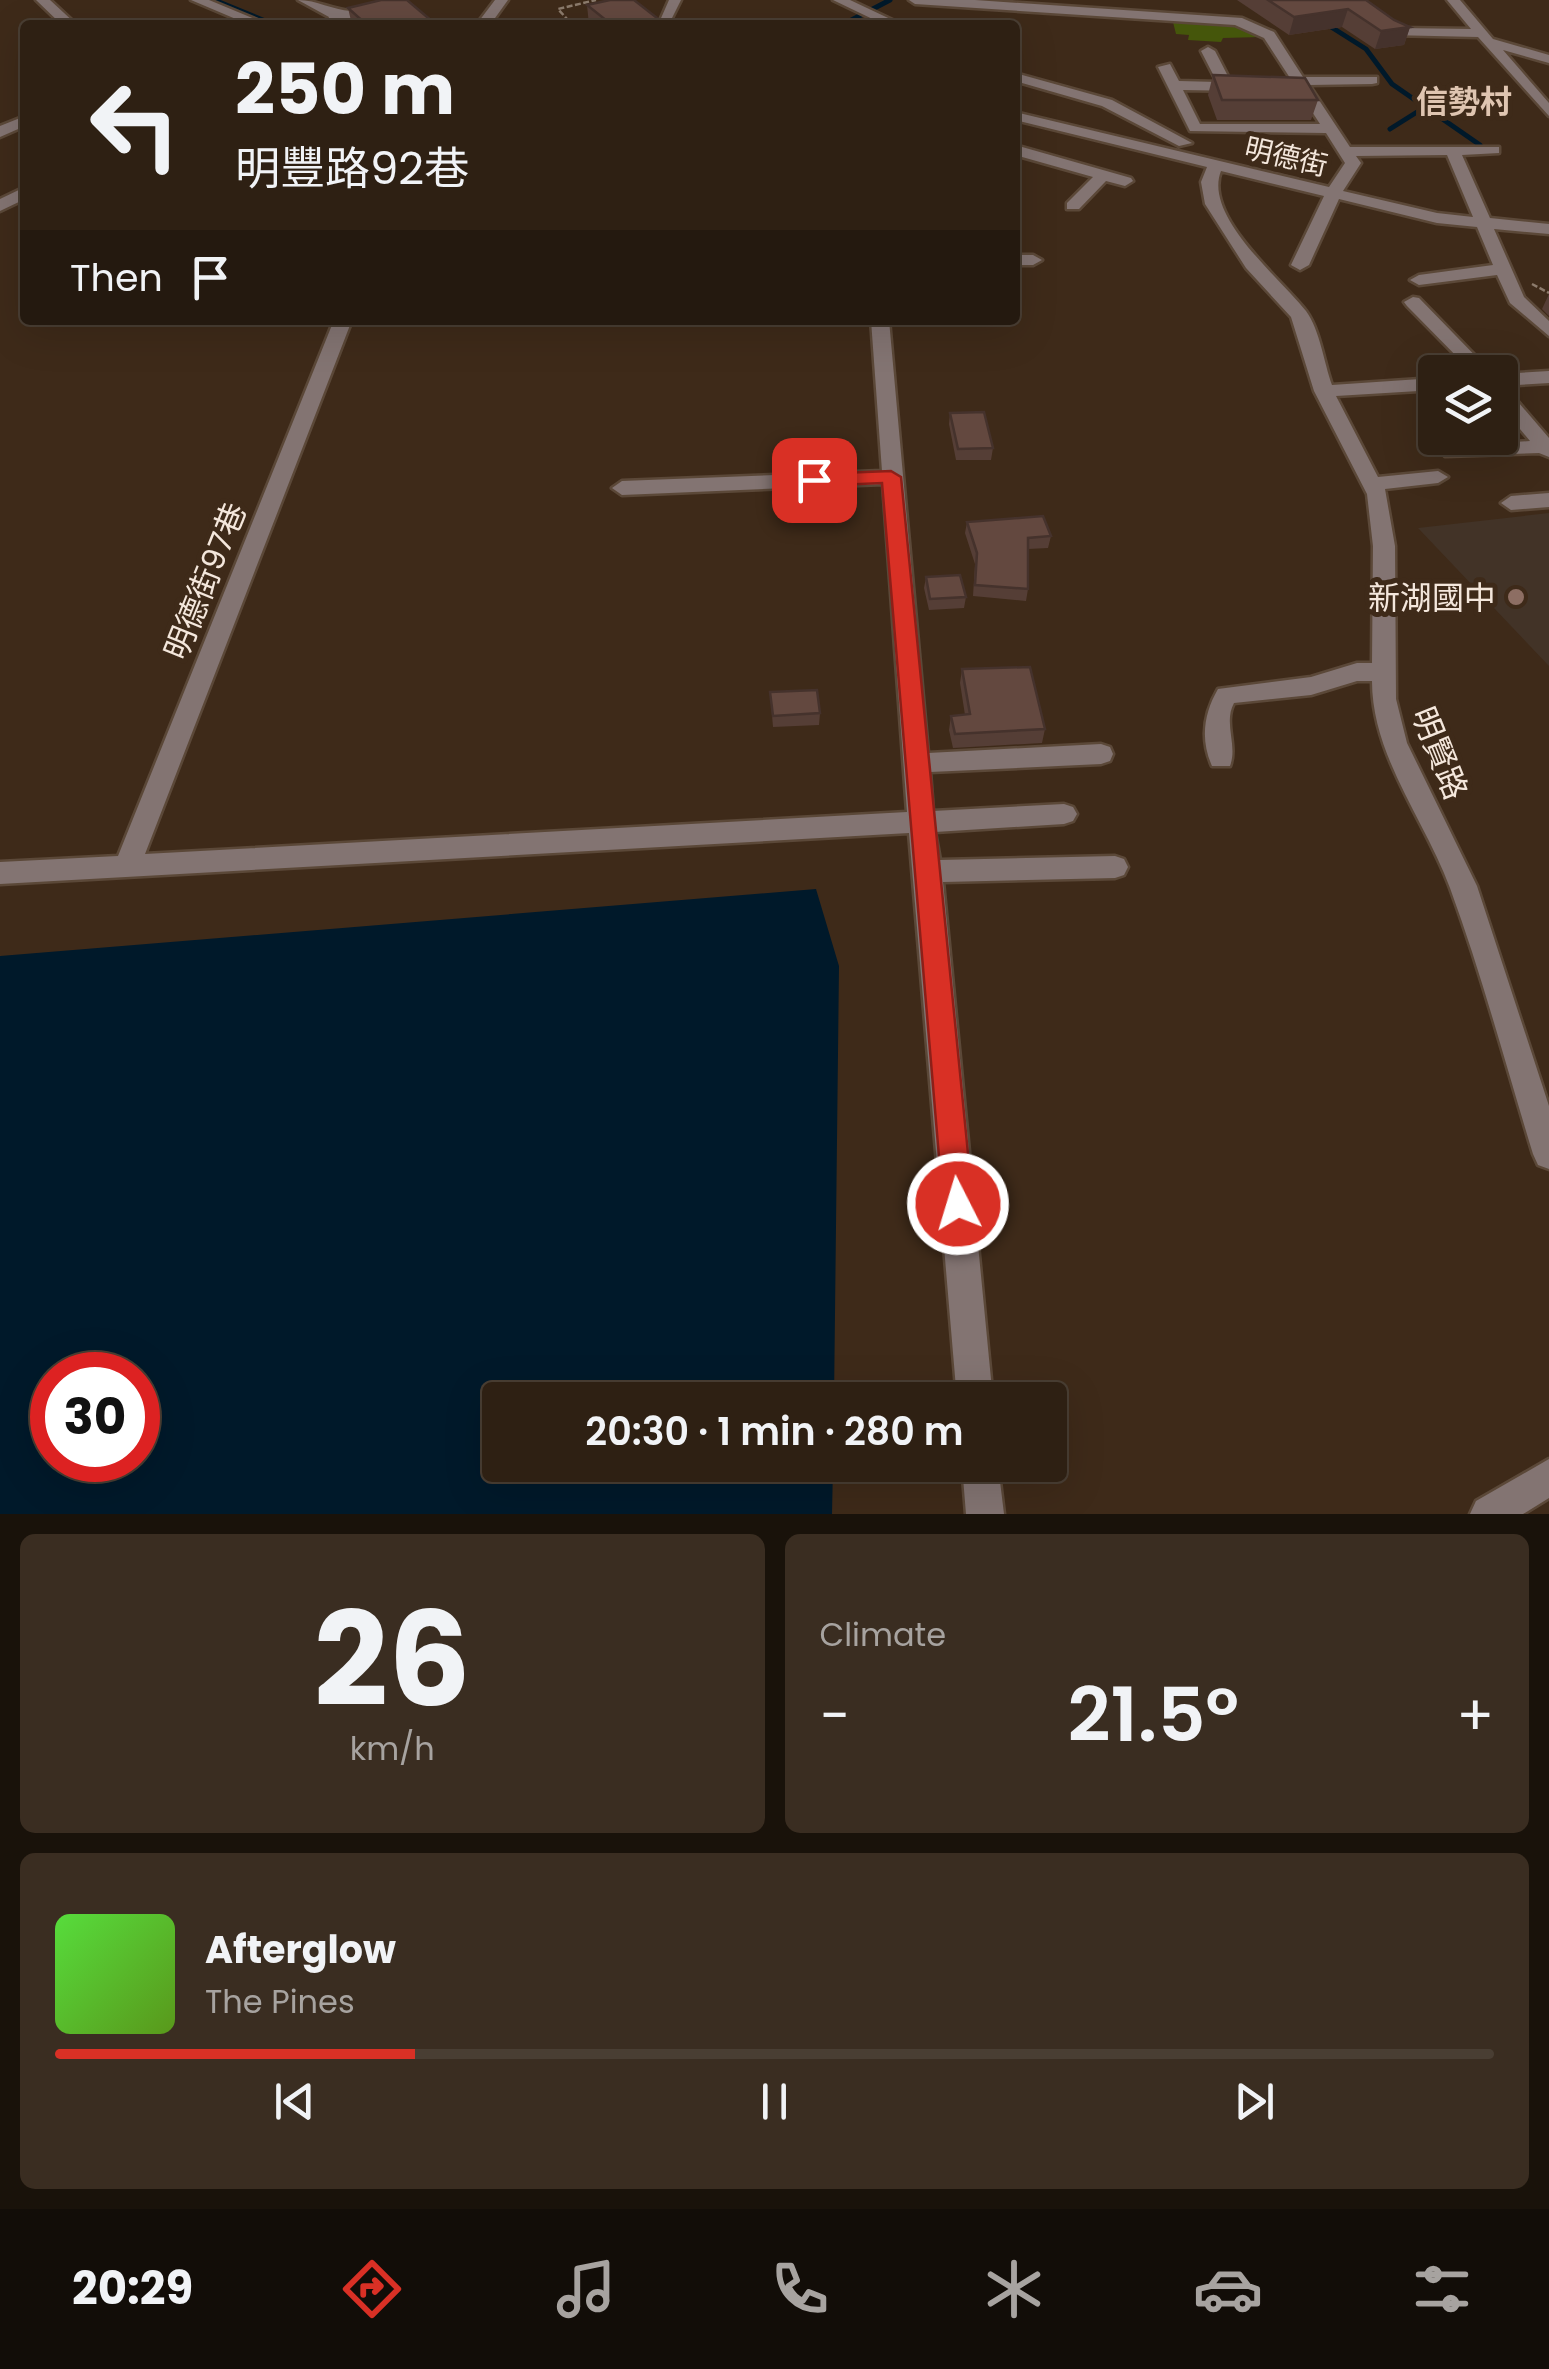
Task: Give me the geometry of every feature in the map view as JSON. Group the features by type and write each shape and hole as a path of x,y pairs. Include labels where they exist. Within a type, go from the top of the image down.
{"street":[{"path":"42,0 64,20"},
{"path":"199,0 249,20"},
{"path":"304,0 338,15 354,0"},
{"path":"486,20 502,0"},
{"path":"839,0 885,20"},
{"path":"915,0 1106,6 1174,17 1238,21 1269,35 1297,86 1349,152 1353,164 1333,194 1300,266"},
{"path":"1172,0 1174,17"},
{"path":"1234,0 1238,21"},
{"path":"1346,0 1395,32 1484,37 1549,58"},
{"path":"1453,0 1549,112"},
{"path":"1106,6 1106,30"},
{"path":"1208,52 1226,86"},
{"path":"1165,67 1194,128"},
{"path":"1020,77 1107,103 1179,149 1194,128"},
{"path":"1297,86 1372,80"},
{"path":"1172,85 1266,88"},
{"name":"明德街","path":"1020,117 1179,149 1216,167 1333,194 1482,225 1549,229"},
{"path":"1020,136 1033,120"},
{"path":"1194,128 1332,129"},
{"path":"1452,150 1516,299 1549,331"},
{"path":"1349,152 1494,150"},
{"path":"1020,151 1126,181"},
{"name":"明賢路","path":"1216,167 1208,182 1213,204 1252,264 1300,316 1324,391 1373,484 1384,546 1384,699 1394,742 1463,886 1549,1154"},
{"path":"1073,206 1103,175"},
{"path":"1419,280 1500,269"},
{"path":"1413,302 1465,355"},
{"name":"明德街97巷","path":"127,866 341,325"},
{"path":"880,325 921,822 973,1382"},
{"path":"1518,379 1549,377"},
{"path":"1324,391 1418,385"},
{"path":"1518,414 1547,448"},
{"path":"1518,449 1547,448"},
{"path":"622,488 891,477"},
{"path":"1373,484 1438,477"},
{"path":"1511,503 1549,500"},
{"path":"1221,759 1216,714 1226,695 1311,686 1357,672 1384,672"},
{"path":"916,763 1101,754"},
{"path":"0,873 1064,814"},
{"path":"928,871 1115,867"},
{"path":"1489,1514 1549,1477"},
{"path":"981,1482 984,1514"}],"path":[{"path":"567,18 558,9 596,0"},
{"path":"559,20 567,18"}],"shaded area":[{"name":"新湖國中","path":"1549,513 1549,666 1418,528"}],"green space":[{"path":"1173,22 1238,27 1261,37 1223,38 1221,42 1188,40 1189,35 1176,34"}],"water":[{"path":"816,889 839,966 834,1382 482,1382 482,1482 833,1482 832,1514 0,1514 0,956"}],"building":[{"path":"381,0 407,0 431,20 361,20 348,8"},
{"path":"634,0 660,20 606,20 587,5"},
{"path":"1268,0 1366,0 1410,27 1381,31 1348,9 1294,17"},
{"path":"1213,75 1305,78 1318,100 1222,100"},
{"path":"984,412 993,448 958,449 950,413"},
{"path":"1043,516 1051,536 1028,538 1028,589 975,585 977,553 967,522"},
{"path":"960,575 966,597 930,599 926,577"},
{"path":"1030,667 1045,729 955,734 951,716 970,714 962,669"},
{"path":"817,690 820,713 773,716 770,692"}],"waterway":[{"path":"214,0 263,20"},
{"path":"852,20 890,0"},
{"path":"1328,25 1366,49 1392,84 1480,145"},
{"path":"1390,129 1425,107"}],"place":[{"name":"新湖國中","path":"1516,597"}],"district":[{"name":"信勢村","path":"1464,101"}],"route":[{"path":"814,480 891,477 958,1204"}]}
